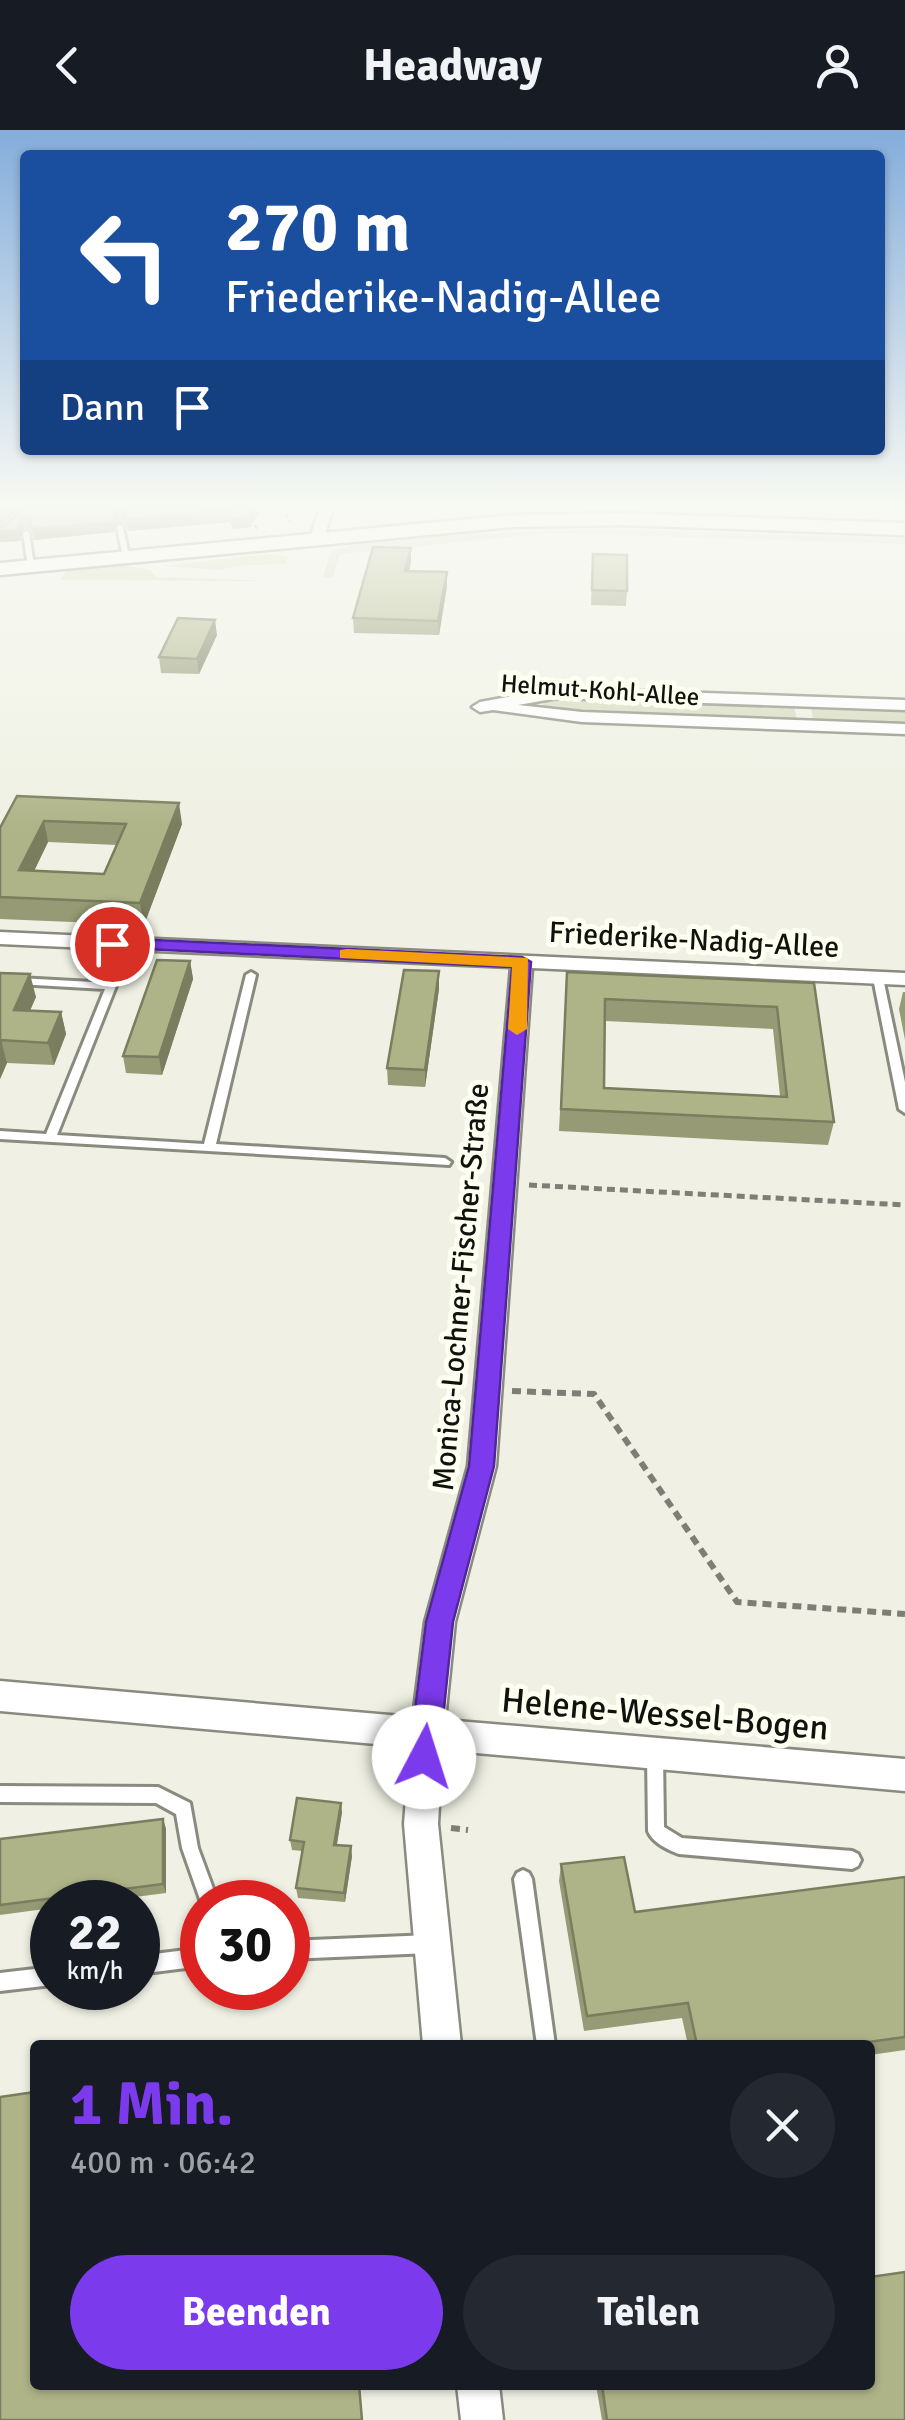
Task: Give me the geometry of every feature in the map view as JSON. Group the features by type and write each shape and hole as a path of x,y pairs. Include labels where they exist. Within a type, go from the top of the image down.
{"street":[{"name":"Helmut-Kohl-Allee","path":"905,705 558,693 480,707 582,717 905,729"},
{"name":"Friederike-Nadig-Allee","path":"0,938 905,979"},
{"name":"Monica-Lochner-Fischer-Straße","path":"441,2040 421,1824 426,1733 440,1622 480,1476 522,962"},
{"name":"Helene-Wessel-Bogen","path":"0,1696 905,1775"},
{"path":"479,2390 482,2420"}],"lane":[{"path":"209,1148 251,975"},
{"path":"878,978 905,1109"},
{"path":"0,980 111,986 50,1138"},
{"path":"0,1135 445,1162"},
{"path":"655,1753 656,1831 679,1846 852,1860"},
{"path":"0,1794 158,1795 184,1809 190,1848 202,1880"},
{"path":"523,1879 545,2040"},
{"path":"310,1949 431,1944"},
{"path":"0,1982 30,1979"}],"path":[{"path":"506,1184 905,1205"},
{"path":"489,1390 594,1394 737,1602 905,1614"}],"green space":[{"path":"543,699 794,707 797,720 543,708"},
{"path":"811,707 905,710 905,723 813,720"}],"building":[{"path":"354,613 439,613 438,621 353,618"},
{"path":"178,618 215,620 197,659 159,657"},
{"path":"17,796 179,803 140,903 0,897 0,828","holes":["44,821 126,824 104,874 19,870"]},
{"path":"157,960 190,961 159,1057 123,1056"},
{"path":"404,970 439,971 425,1070 387,1068"},
{"path":"567,972 814,983 834,1122 561,1109","holes":["605,999 777,1007 787,1097 604,1088"]},
{"path":"0,973 30,974 14,1010 61,1012 48,1043 0,1043"},
{"path":"297,1798 341,1803 334,1845 351,1846 344,1893 310,1889 310,1880 297,1880 304,1842 290,1840"},
{"path":"163,1819 163,1884 160,1880 30,1880 30,1901 0,1905 0,1839"},
{"path":"624,1857 635,1912 905,1877 905,2037 875,2041 696,2040 688,2003 587,2016 561,1864"},
{"path":"30,2093 30,2390 359,2390 362,2420 0,2420 0,2097"},
{"path":"905,2272 905,2420 607,2420 603,2390 875,2390 875,2276"}],"slow traffic":[{"path":"347,954 522,962 517,1029"}],"route":[{"path":"112,944 522,962 482,1466 447,1588 433,1657 424,1757"}]}
